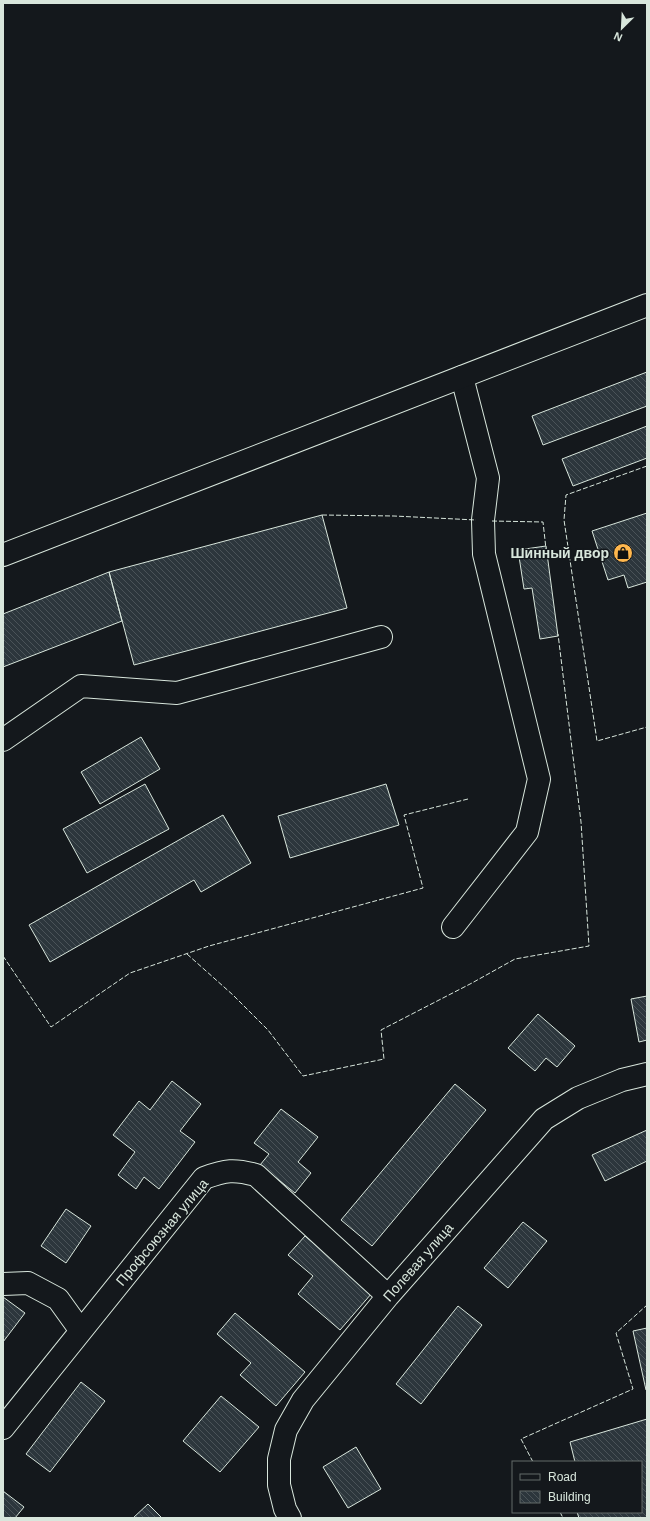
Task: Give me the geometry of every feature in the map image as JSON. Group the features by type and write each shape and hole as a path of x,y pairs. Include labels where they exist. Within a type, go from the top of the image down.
{"street":[{"path":"3,555 647,305"},
{"path":"453,927 527,832 539,779 484,554 483,520 488,478 462,377"},
{"path":"3,740 81,686 177,693 381,637"},
{"name":"Полевая улица","path":"290,1518 285,1509 279,1485 279,1459 286,1430 303,1400 388,1296 544,1120 578,1098 622,1080 647,1074"},
{"name":"Профсоюзная улица","path":"3,1428 204,1178 220,1172 238,1170 256,1175 388,1296"},
{"path":"3,1284 28,1283 58,1299 81,1331"}],"building":[{"path":"647,372 647,406 543,445 532,416"},
{"path":"647,426 647,458 573,486 562,459"},
{"name":"Шинный двор","path":"647,513 647,582 628,588 624,575 608,580 592,531"},
{"path":"322,515 347,608 134,665 109,572"},
{"path":"546,546 558,636 540,639 532,588 524,589 518,550"},
{"path":"109,572 122,621 3,667 3,614"},
{"path":"141,737 160,769 100,804 81,772"},
{"path":"145,784 169,829 87,873 63,829"},
{"path":"386,784 399,825 290,858 278,816"},
{"path":"223,815 251,863 201,892 194,880 50,962 29,925"},
{"path":"647,996 647,1040 639,1042 631,999"},
{"path":"538,1014 575,1046 557,1067 546,1058 535,1071 508,1048"},
{"path":"172,1081 201,1104 180,1131 195,1142 159,1189 144,1177 136,1189 118,1175 135,1152 113,1135 139,1101 150,1110"},
{"path":"455,1084 486,1110 372,1246 341,1220"},
{"path":"281,1109 318,1137 298,1162 311,1173 295,1193 260,1165 269,1154 254,1143"},
{"path":"647,1130 647,1161 605,1181 592,1155"},
{"path":"66,1209 91,1226 66,1263 41,1246"},
{"path":"523,1222 547,1241 508,1288 484,1268"},
{"path":"305,1236 372,1293 340,1330 298,1294 313,1276 288,1255"},
{"path":"3,1297 25,1313 3,1342"},
{"path":"458,1306 482,1325 421,1404 396,1384"},
{"path":"235,1313 305,1372 276,1406 240,1375 251,1363 217,1334"},
{"path":"647,1328 647,1390 646,1390 633,1331"},
{"path":"81,1382 105,1401 50,1472 26,1454"},
{"path":"221,1396 259,1427 220,1472 183,1441"},
{"path":"647,1419 647,1518 579,1518 577,1513 642,1513 642,1461 575,1461 570,1442"},
{"path":"356,1447 381,1489 348,1508 323,1467"},
{"path":"3,1491 24,1507 15,1518 3,1518"},
{"path":"148,1504 162,1518 133,1518"}],"fence":[{"path":"647,466 566,495 564,520 597,741 647,727"},
{"path":"322,515 394,516 476,520"},
{"path":"492,521 543,522 546,549"},
{"path":"187,954 233,995 268,1030 303,1076 384,1059 381,1030 515,959 589,946 581,822 558,634"},
{"path":"3,956 51,1027 130,973 209,946 423,888 404,815 468,799"},
{"path":"532,1461 521,1439 633,1389 616,1333 647,1305"},
{"path":"560,1513 563,1518"}],"place":[{"name":"Шинный двор","path":"623,553"}]}
